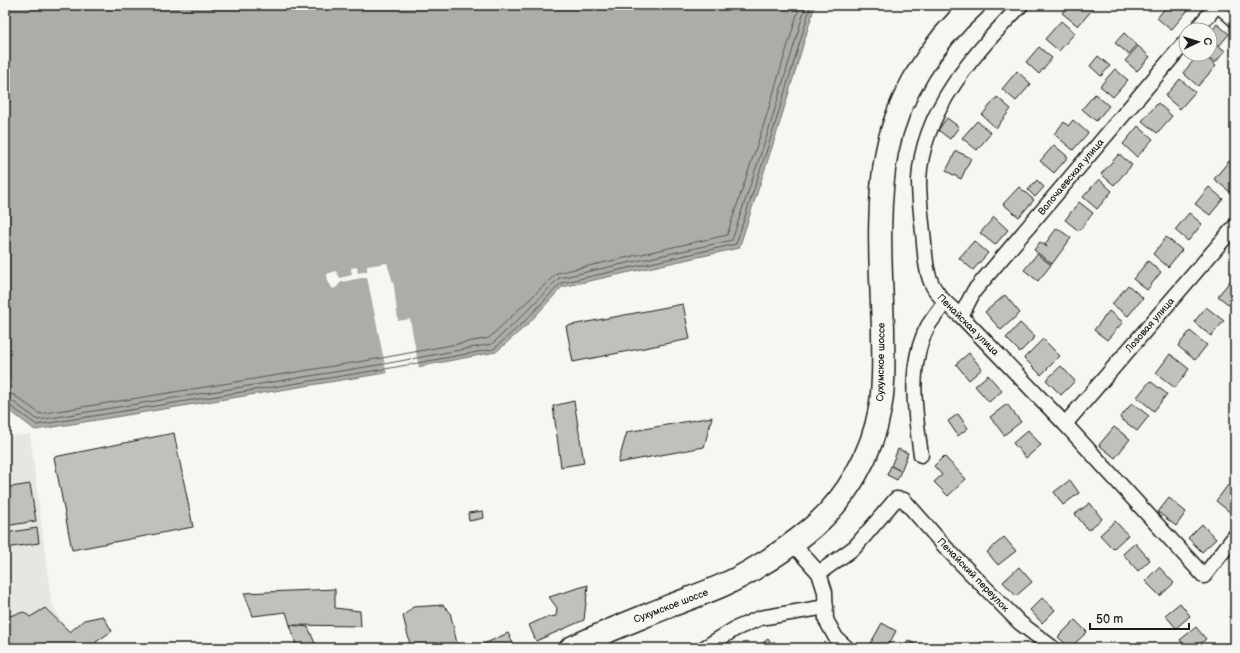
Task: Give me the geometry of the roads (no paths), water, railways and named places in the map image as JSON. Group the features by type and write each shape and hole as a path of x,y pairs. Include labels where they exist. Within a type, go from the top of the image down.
{"highway":[{"name":"Сухумское шоссе","path":"571,648 610,629 719,587 757,568 812,527 841,497 863,461 874,434 883,390 881,204 887,151 900,106 921,68 945,34 974,5"}],"street":[{"name":"Пенайская улица","path":"1021,5 962,73 943,100 930,126 923,154 919,180 926,267 933,289 944,303 961,316 1065,424 1204,576 1235,536"},
{"path":"1203,22 1217,5 1235,20"},
{"name":"Волочаевская улица","path":"961,316 974,291 1178,50"},
{"name":"Лозовая улица","path":"1065,424 1235,226"},
{"path":"921,455 914,409 915,376 922,343 928,327 944,303"},
{"name":"Пенайский переулок","path":"819,573 855,547 896,499 904,500 947,549 1020,623 1053,648"},
{"path":"792,543 819,573 826,592 826,620 836,638 847,648"},
{"path":"704,648 735,629 760,618 826,607"}],"water":[{"path":"5,5 815,5 777,132 739,248 562,287 528,324 496,352 385,373 35,430 5,407"}]}
